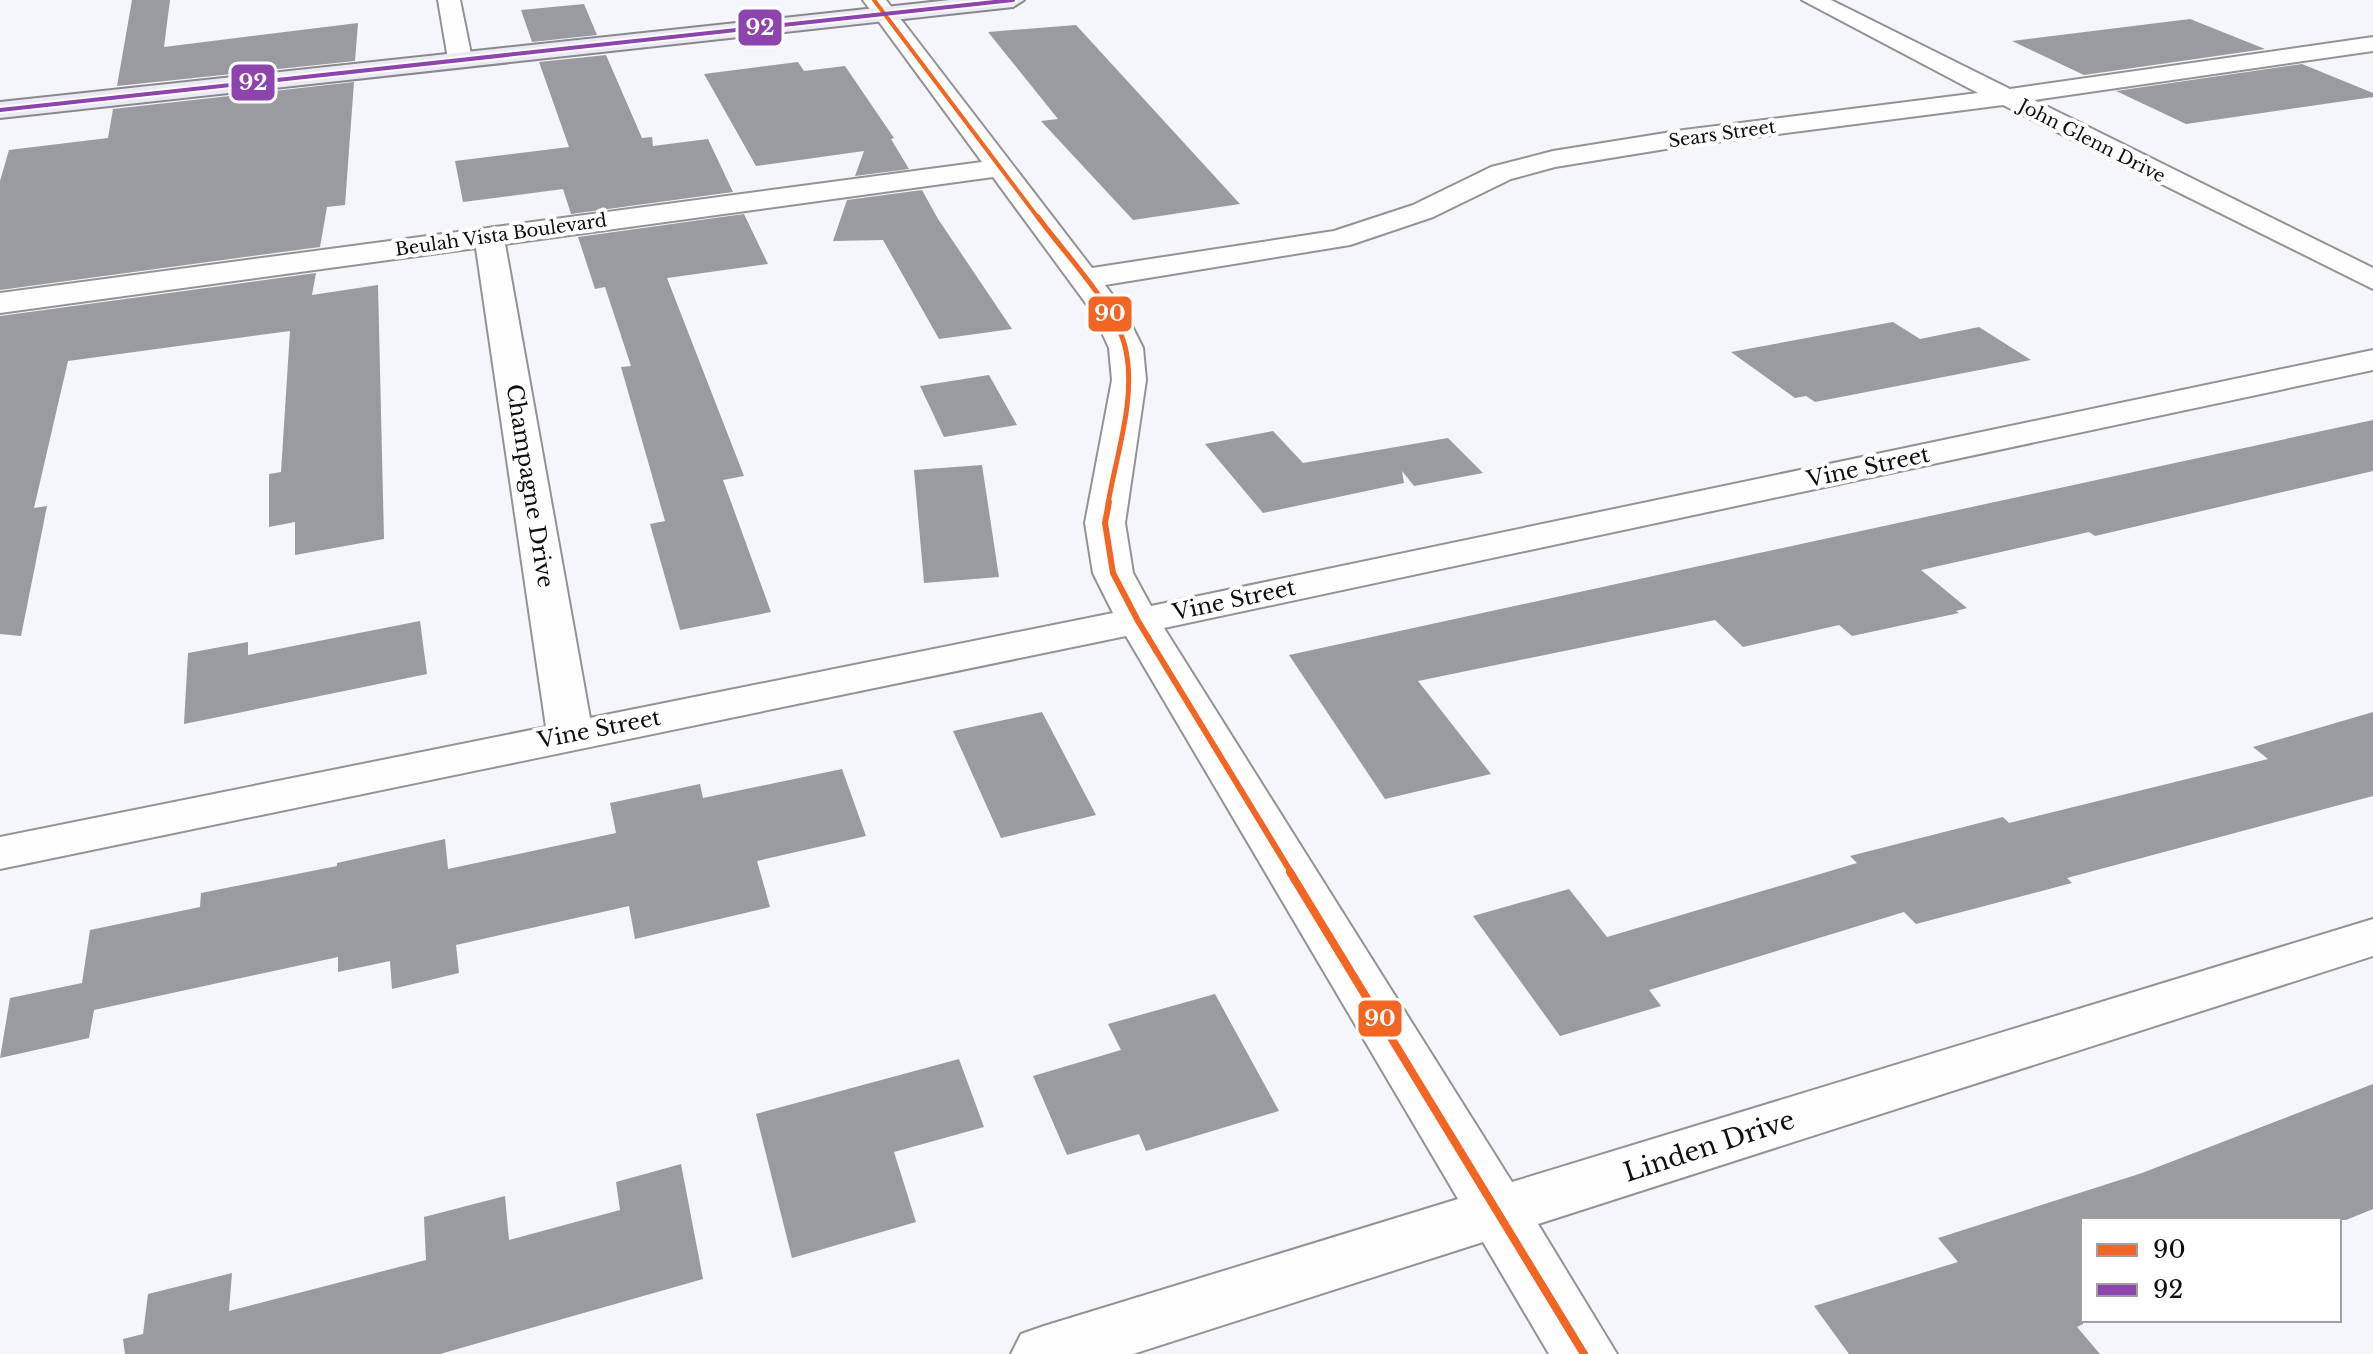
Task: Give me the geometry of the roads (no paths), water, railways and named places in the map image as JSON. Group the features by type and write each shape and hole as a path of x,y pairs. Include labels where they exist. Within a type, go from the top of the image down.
{"main road":[{"path":"0,110 460,59 879,7 1013,0"}],"street":[{"path":"449,0 460,59"},
{"name":"John Glenn Drive","path":"1813,0 2373,280"},
{"path":"879,7 1109,312 1126,348 1129,380 1105,523 1113,573 1138,621 1584,1354"},
{"name":"Sears Street","path":"1085,279 1339,239 1412,216 1501,173 1553,159 1684,138 2368,47"},
{"name":"Beulah Vista Boulevard","path":"0,303 1001,168"},
{"name":"Champagne Drive","path":"489,237 570,735"},
{"name":"Vine Street","path":"0,853 1138,621 2373,360"},
{"name":"Linden Drive","path":"1044,1354 2373,937"}]}
